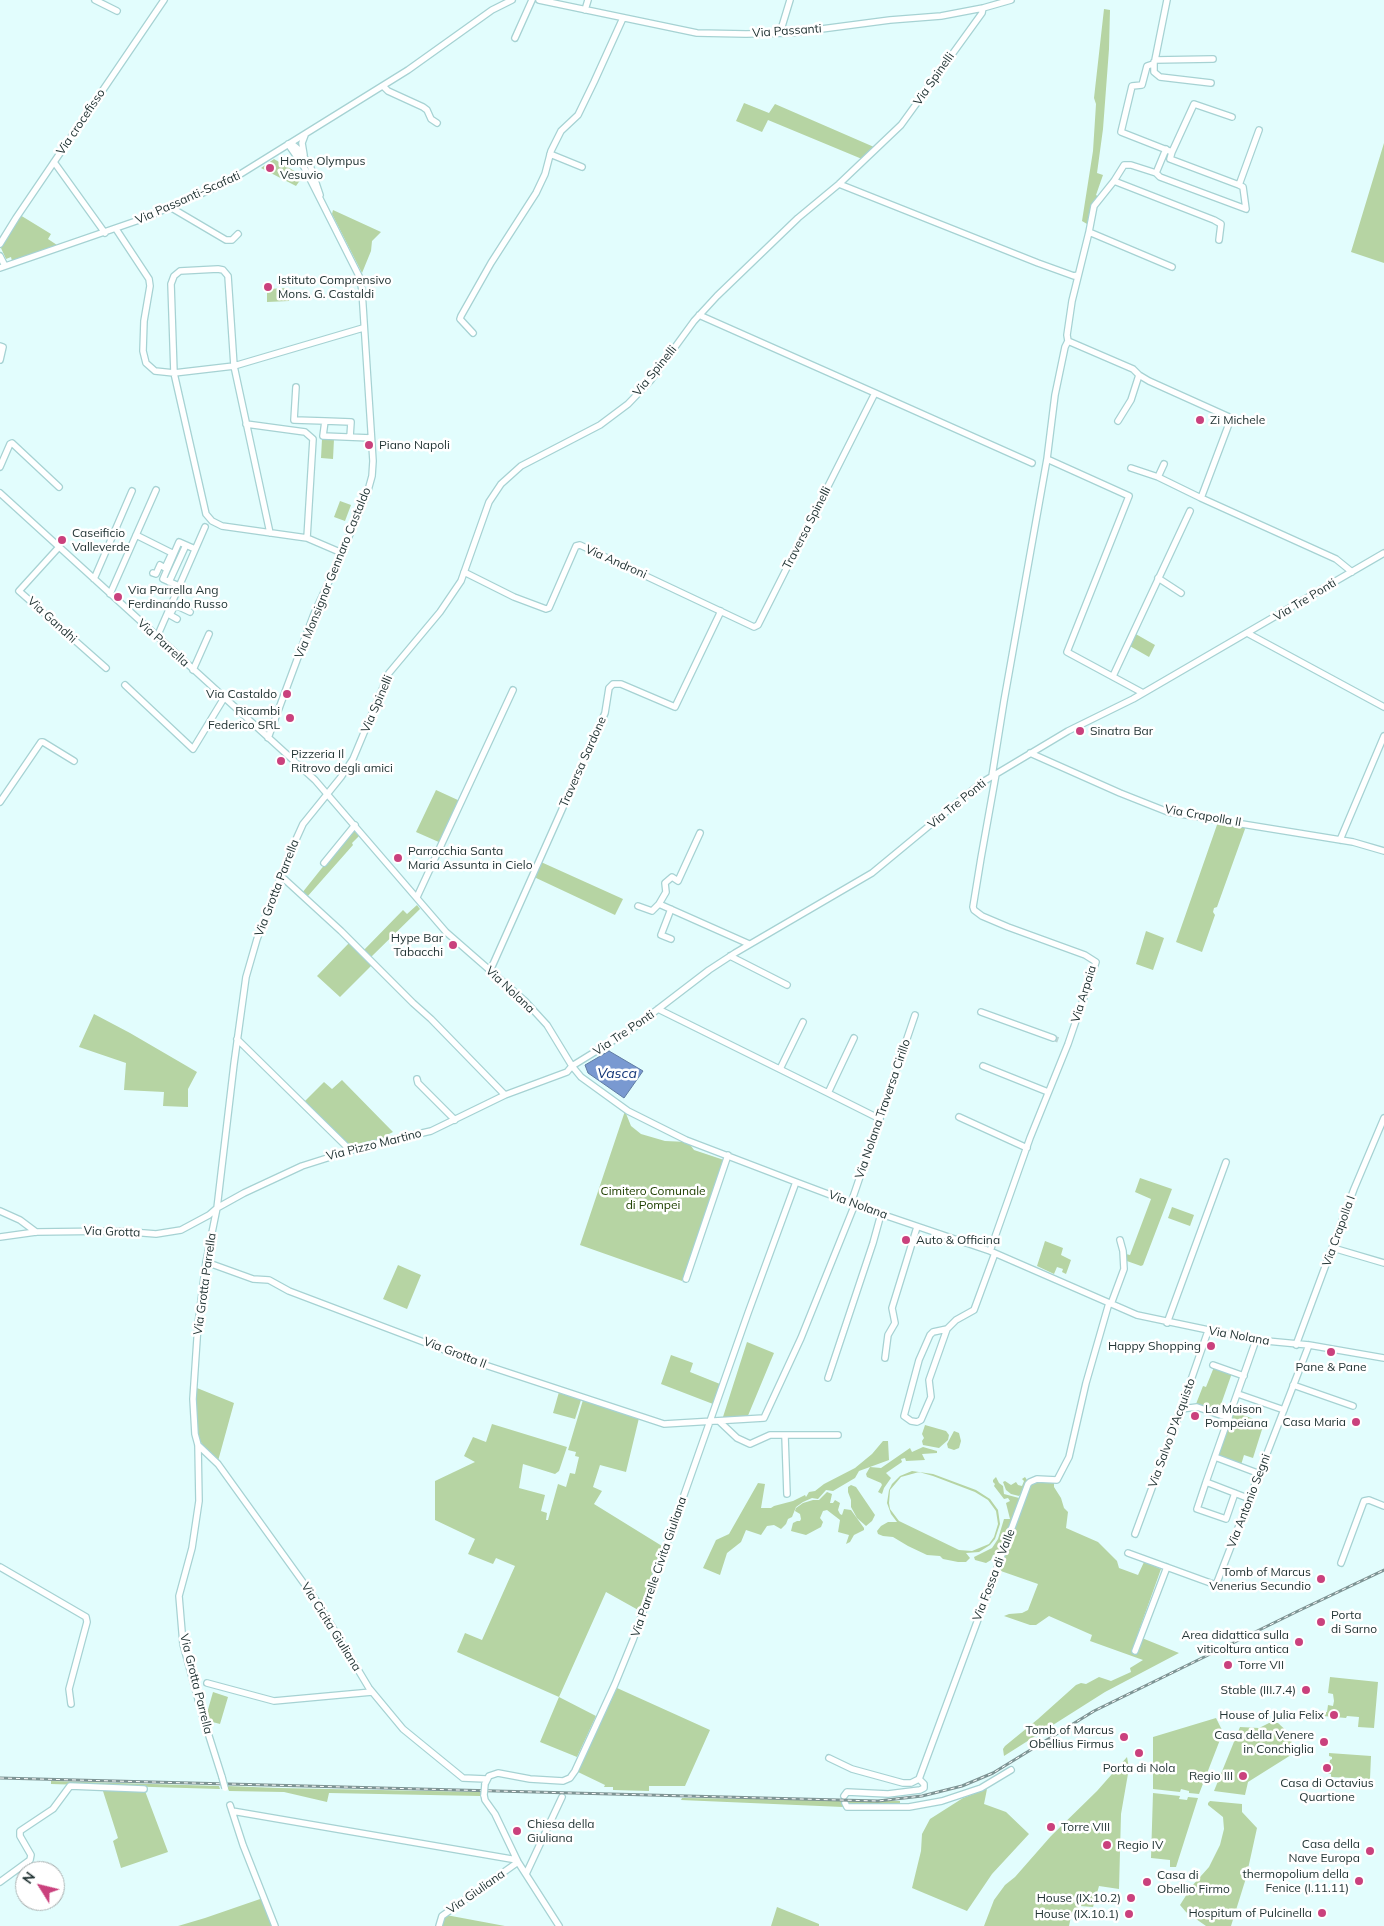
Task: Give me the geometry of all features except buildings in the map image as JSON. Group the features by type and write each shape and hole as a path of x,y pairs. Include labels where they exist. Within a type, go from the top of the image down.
{"street":[{"path":"96,0 117,12"},
{"name":"Via crocefisso","path":"0,244 164,0"},
{"name":"Via Passanti-Scafati","path":"3,267 116,229 233,179 383,86 492,10 511,0"},
{"path":"515,38 532,0"},
{"path":"539,0 548,1"},
{"path":"585,10 588,0"},
{"path":"780,33 790,0"},
{"name":"Via Passanti","path":"548,1 563,6 697,33 780,33 942,16 1011,0"},
{"path":"1167,0 1154,62 1154,72 1160,77 1211,83"},
{"name":"Via Spinelli","path":"327,792 345,771 357,751 378,697 390,673 440,612 461,580 489,502 501,484 521,466 600,425 628,404 651,380 699,315 798,218 839,184 901,125 982,13 983,8"},
{"path":"473,333 460,319 461,316 491,262 536,193 545,174 550,154 561,131 578,115 620,28 622,18"},
{"path":"1172,152 1121,132 1132,86 1142,85 1148,66 1154,62 1213,59"},
{"path":"383,86 388,91 423,107 429,113 431,119 437,123"},
{"path":"994,775 1004,701 1047,459 1055,395 1065,347 1068,341 1066,335 1094,206 1124,165 1131,165 1246,209 1243,187 1170,159 1194,104 1232,117"},
{"path":"1239,185 1260,130"},
{"path":"304,157 302,143 306,133"},
{"path":"290,144 304,157 312,170 322,202"},
{"path":"290,144 322,202"},
{"path":"1156,173 1166,149"},
{"path":"550,154 582,168"},
{"path":"54,162 105,233"},
{"path":"1114,181 1214,220 1220,224 1219,240"},
{"path":"839,184 1038,263 1074,276 1078,275"},
{"name":"Via Monsignor Gennaro Castaldo","path":"268,738 314,614 342,554 367,494 372,476 373,461 360,278 322,202"},
{"path":"170,207 226,240 232,240 238,234"},
{"path":"116,229 149,279 150,286 144,321 143,351 146,363 156,371 174,373 234,366 364,328"},
{"path":"1089,232 1172,267"},
{"path":"0,256 3,267"},
{"path":"270,533 234,366 228,276 223,270 218,269 182,270 174,276 171,284 174,373 206,514 212,521 222,526 270,533 307,538 342,554"},
{"path":"699,315 1032,462"},
{"path":"1068,341 1133,369 1139,376 1228,418 1230,421 1200,498"},
{"path":"0,346 3,347 0,360"},
{"path":"1118,420 1131,400 1139,376"},
{"path":"296,387 294,420 351,422 350,437"},
{"name":"Traversa Spinelli","path":"721,611 754,626 758,625 875,393"},
{"path":"325,421 323,436 371,438"},
{"path":"246,424 305,432 312,437 314,441 307,538"},
{"path":"0,466 10,444 12,444 59,487"},
{"path":"1047,459 1129,496 1067,648 1069,654 1143,693"},
{"path":"1158,478 1164,464"},
{"path":"1132,468 1336,559 1352,572"},
{"path":"110,594 156,490"},
{"path":"94,579 132,491"},
{"name":"Via Parrella","path":"0,493 327,792"},
{"path":"1113,676 1190,511"},
{"path":"157,637 205,527"},
{"path":"136,535 172,553 166,568 160,565 156,574 153,573"},
{"path":"179,586 169,582 186,545 195,549"},
{"name":"Via Androni","path":"464,572 546,609 549,608 576,546 580,545 721,611"},
{"name":"Via Gandhi","path":"59,547 19,591 106,668"},
{"name":"Via Tre Ponti","path":"572,1066 632,1029 730,956 872,873 981,783 1030,753 1249,634 1384,553"},
{"path":"1158,578 1181,593"},
{"path":"178,619 170,615 174,605 190,612"},
{"name":"Traversa Sardone","path":"490,971 605,713 609,688 613,684 622,684 675,707 721,611"},
{"path":"193,670 209,634"},
{"path":"1249,634 1384,707"},
{"path":"125,685 192,749 224,698"},
{"path":"417,897 513,690"},
{"path":"1340,840 1384,736"},
{"path":"0,802 40,742 74,761"},
{"name":"Via Crapolla II","path":"1030,753 1168,812 1340,840 1384,851"},
{"name":"Via Arpaia","path":"947,1328 929,1380 931,1397 921,1420 917,1422 911,1421 904,1416 919,1360 930,1335 933,1332 947,1328 956,1320 974,1310 1027,1148 1068,1044 1096,962 1085,955 1028,936 982,916 973,907 994,775"},
{"name":"Via Nolana","path":"327,792 446,932 525,1001 547,1025 572,1066 581,1077 628,1111 686,1140 853,1204 992,1252 1137,1316 1256,1340 1309,1345 1384,1358"},
{"name":"Via Grotta Parrella","path":"225,1788 183,1644 179,1596 192,1548 199,1501 198,1445 195,1434 193,1399 198,1324 206,1262 217,1208 237,1039 250,962 281,876 303,824 327,792"},
{"path":"324,863 355,825"},
{"path":"638,906 652,911 659,904 666,892 665,883 672,877 678,881 700,833"},
{"path":"281,876 412,1003 431,1019 505,1096"},
{"path":"659,904 749,944"},
{"path":"671,910 661,935 672,939"},
{"path":"730,956 787,985"},
{"path":"658,1009 880,1119"},
{"path":"981,1012 1053,1038"},
{"name":"Via Nolana Traversa Cirillo","path":"719,1421 764,1418 801,1338 853,1204 915,1015"},
{"path":"780,1069 803,1022"},
{"path":"828,1093 854,1038"},
{"path":"237,1039 350,1150"},
{"path":"1061,1041 1068,1044"},
{"name":"Via Pizzo Martino","path":"217,1208 302,1166 350,1150 431,1131 505,1096 559,1076 567,1072 572,1066"},
{"path":"983,1066 1048,1092"},
{"path":"417,1079 422,1087 455,1120"},
{"path":"959,1117 1027,1148"},
{"name":"Via Crapolla I","path":"1296,1345 1354,1188 1384,1118"},
{"path":"686,1279 728,1155"},
{"path":"1167,1323 1226,1162"},
{"name":"Via Parrelle Civita Giuliana","path":"485,1781 493,1774 501,1773 530,1779 563,1781 573,1775 625,1662 796,1182"},
{"name":"Via Grotta","path":"0,1237 36,1232 119,1231 165,1233 181,1230 210,1215 217,1208"},
{"path":"0,1212 20,1220 36,1232"},
{"path":"828,1378 881,1214"},
{"path":"885,1358 888,1335 895,1323 892,1308 917,1227"},
{"path":"1110,1304 1124,1269 1120,1240"},
{"path":"1333,1248 1384,1263"},
{"name":"Via Grotta II","path":"206,1262 253,1279 269,1280 289,1291 479,1363 654,1421 672,1424 719,1421"},
{"name":"Via Fossa di Valle","path":"919,1779 1028,1484 1037,1479 1057,1480 1069,1457 1086,1383 1110,1304"},
{"name":"Via Salvo D'Acquisto","path":"1135,1534 1208,1331"},
{"path":"1235,1493 1226,1519 1197,1509 1256,1340"},
{"name":"Via Antonio Segni","path":"1128,1553 1216,1585 1309,1345"},
{"path":"1212,1365 1244,1376"},
{"path":"1293,1385 1353,1406"},
{"path":"1238,1394 1284,1410"},
{"path":"1181,1409 1196,1407 1229,1418"},
{"path":"719,1421 737,1438 750,1444 770,1435 838,1435"},
{"path":"785,1436 787,1494"},
{"name":"Via Cicita Giuliana","path":"198,1445 218,1464 318,1603 372,1692 407,1734 463,1778 485,1781"},
{"path":"1215,1458 1260,1474"},
{"path":"1206,1482 1250,1499"},
{"path":"1341,1563 1364,1501 1369,1500 1384,1506"},
{"path":"0,1566 86,1617 87,1622 68,1689 71,1704"},
{"path":"1135,1652 1167,1567"},
{"path":"207,1683 274,1701 372,1692"},
{"path":"828,1758 852,1769 903,1783 911,1783 919,1779 924,1784 924,1788 920,1790 888,1794 847,1792 844,1796"},
{"path":"844,1803 847,1807 900,1807 934,1802 981,1788 1011,1770"},
{"path":"485,1781 485,1800 498,1820 518,1861 559,1926"},
{"path":"0,1882 30,1860 30,1855 20,1836 20,1831 53,1809 70,1786 144,1789"},
{"path":"526,1874 562,1797"},
{"path":"275,1926 243,1845 231,1808 518,1861"},
{"name":"Via Giuliana","path":"439,1926 442,1916 518,1861"}],"green space":[{"path":"1104,9 1110,10 1109,49 1103,129 1097,173 1103,175 1096,195 1099,197 1091,206 1087,224 1082,221 1093,151 1096,104 1094,98"},
{"path":"744,103 769,113 775,104 874,147 862,159 768,120 762,132 736,121"},
{"path":"1384,143 1384,263 1351,252"},
{"path":"274,159 303,176 296,186 261,168"},
{"path":"333,210 381,232 372,241 371,251 362,273 332,214"},
{"path":"20,215 51,234 48,239 57,245 12,261 11,257 6,259 1,248"},
{"path":"288,288 289,301 267,302 267,289"},
{"path":"322,439 334,439 333,459 321,458"},
{"path":"340,501 351,505 345,521 334,517"},
{"path":"1134,633 1155,645 1149,657 1128,645"},
{"path":"436,790 460,801 441,843 416,832"},
{"path":"1218,822 1244,826 1245,829 1217,907 1214,908 1213,912 1215,915 1202,952 1176,942"},
{"path":"353,829 359,836 352,843 353,845 307,897 302,893"},
{"path":"541,862 623,899 615,915 534,877"},
{"path":"417,905 420,909 370,958 363,951 403,910 407,914"},
{"path":"1146,931 1164,938 1153,970 1136,964"},
{"path":"349,943 372,965 340,997 317,976"},
{"path":"94,1014 197,1072 188,1089 188,1107 163,1106 164,1092 124,1090 126,1063 79,1047"},
{"path":"342,1080 393,1132 387,1135 389,1139 351,1147 304,1102 324,1082 332,1089"},
{"name":"Cimitero Comunale di Pompei","path":"625,1111 631,1126 641,1134 665,1141 688,1142 694,1150 724,1160 682,1281 580,1245"},
{"path":"1140,1178 1172,1189 1141,1266 1124,1260 1126,1254 1130,1255 1151,1199 1135,1192"},
{"path":"1172,1207 1194,1215 1190,1226 1168,1218"},
{"path":"1045,1241 1063,1248 1061,1255 1071,1260 1066,1274 1062,1272 1063,1269 1057,1267 1054,1274 1037,1266"},
{"path":"398,1265 421,1275 407,1309 383,1299"},
{"path":"747,1342 774,1353 747,1418 722,1420"},
{"path":"671,1355 693,1363 690,1372 720,1384 713,1404 661,1384"},
{"path":"1214,1367 1232,1373 1218,1413 1196,1404 1203,1386 1206,1387"},
{"path":"197,1388 234,1403 218,1461 197,1437"},
{"path":"559,1392 581,1400 575,1419 553,1413"},
{"path":"583,1400 639,1418 626,1472 600,1465 593,1487 602,1491 594,1504 662,1546 640,1611 606,1592 559,1697 457,1652 465,1633 482,1640 515,1566 496,1558 493,1564 468,1554 475,1539 435,1520 435,1481 475,1462 464,1456 473,1437 486,1442 492,1424 567,1447 559,1471 555,1474 523,1464 519,1488 545,1495 541,1511 547,1513 546,1520 548,1520 558,1484 566,1487 570,1473 575,1474 579,1457 575,1456 576,1452 568,1450"},
{"path":"1233,1411 1264,1423 1253,1458 1244,1455 1241,1465 1217,1456"},
{"path":"925,1425 946,1431 949,1435 948,1440 939,1448 923,1445 922,1441 924,1438 922,1434"},
{"path":"954,1431 959,1433 961,1441 959,1448 954,1450 948,1448 947,1444"},
{"path":"883,1441 888,1441 889,1460 859,1471 855,1478 833,1491 826,1490 818,1499 812,1498 803,1502 796,1507 792,1517 788,1519 781,1529 774,1525 767,1526 761,1535 746,1530 741,1542 727,1553 720,1575 703,1568 716,1540 729,1534 758,1483 765,1484 761,1508 771,1508 805,1495 806,1497 809,1492 815,1491 824,1484 855,1468 872,1454"},
{"path":"923,1447 937,1451 937,1453 922,1454 925,1460 906,1461 905,1458 901,1459 902,1462 886,1473 891,1478 882,1494 878,1492 882,1485 881,1483 867,1477 866,1474 870,1467 881,1468 910,1448 912,1452"},
{"path":"912,1471 919,1472 933,1474 976,1490 990,1499 998,1510 1000,1524 995,1539 990,1545 979,1552 966,1553 970,1558 966,1562 958,1562 943,1559 940,1556 927,1555 893,1537 878,1534 877,1531 881,1526 888,1522 897,1522 891,1514 887,1503 889,1490 900,1476","holes":["919,1472 975,1492 988,1500 996,1511 998,1524 994,1537 989,1544 972,1551 959,1550 899,1521 890,1509 890,1490 901,1477"]},
{"path":"996,1477 1003,1486 1004,1494 1019,1498 1020,1500 1000,1553 993,1555 991,1560 986,1563 975,1560 974,1557 992,1548 998,1539 1004,1519 1010,1519 1006,1503 1010,1501 1008,1498 1004,1499 994,1486 993,1480"},
{"path":"1025,1477 1027,1480 1023,1492 1019,1496 1011,1494 1006,1490 1003,1482 1005,1481 1011,1485 1016,1482 1022,1486 1024,1481 1022,1479"},
{"path":"1036,1481 1054,1482 1054,1487 1061,1498 1064,1508 1068,1512 1066,1528 1098,1542 1117,1561 1119,1568 1138,1575 1144,1562 1161,1569 1137,1636 1179,1653 1105,1692 1004,1756 1003,1749 1005,1746 1076,1685 1086,1684 1099,1677 1111,1681 1131,1672 1130,1668 1143,1660 1090,1641 1092,1635 1049,1616 1036,1625 1030,1625 1004,1616 1028,1610 1038,1584 998,1570 1029,1486"},
{"path":"851,1485 856,1487 875,1515 866,1526 857,1518 851,1507 848,1487"},
{"path":"827,1492 832,1494 830,1503 833,1503 835,1500 840,1503 838,1510 840,1514 842,1515 844,1509 851,1510 864,1528 846,1544 849,1535 838,1532 840,1520 827,1510 823,1511 820,1518 823,1522 821,1527 806,1535 791,1531 793,1523 801,1519 800,1514 795,1511 796,1508 803,1503 819,1500"},
{"path":"1330,1677 1378,1682 1374,1728 1358,1727 1359,1717 1323,1716 1323,1712 1327,1712 1328,1705 1333,1706 1334,1701 1333,1694 1328,1693"},
{"path":"617,1688 710,1730 685,1786 649,1786 649,1791 613,1790 613,1787 604,1787 605,1785 578,1772"},
{"path":"213,1692 228,1697 220,1724 205,1720"},
{"path":"559,1697 596,1716 577,1757 540,1742"},
{"path":"1216,1718 1223,1732 1199,1794 1189,1793 1189,1791 1181,1789 1180,1792 1153,1789 1153,1737"},
{"path":"1269,1723 1278,1723 1292,1736 1291,1755 1248,1782 1245,1795 1214,1791 1240,1727 1259,1728"},
{"path":"1329,1753 1371,1756 1370,1779 1331,1777 1331,1774 1325,1773 1326,1770 1333,1768 1333,1766 1329,1766 1332,1757 1329,1756"},
{"path":"1127,1757 1129,1768 1121,1814 1119,1889 1099,1886 1093,1907 1080,1906 1072,1912 1069,1926 984,1926 994,1900 1005,1885 1015,1877 1051,1836 1097,1791"},
{"path":"51,1781 219,1786 220,1789 51,1784"},
{"path":"227,1786 481,1792 480,1796 329,1793 327,1802 284,1792 229,1791"},
{"path":"102,1788 145,1791 168,1852 121,1868 113,1841 118,1838"},
{"path":"987,1789 984,1804 1006,1812 1029,1834 992,1874 967,1911 912,1888 921,1851 922,1834 930,1819 963,1798"},
{"path":"1153,1793 1180,1796 1179,1799 1187,1800 1188,1797 1198,1798 1176,1867 1170,1867 1170,1860 1151,1858"},
{"path":"682,1798 900,1801 900,1804 857,1806 843,1804 843,1807 681,1800"},
{"path":"1210,1801 1242,1804 1242,1812 1257,1828 1246,1878 1231,1926 1206,1926 1186,1912 1180,1905 1192,1886 1209,1867 1220,1845 1224,1829 1223,1817 1208,1805"},
{"path":"263,1898 274,1926 178,1926 205,1918"},
{"path":"777,1907 819,1924 819,1926 771,1926"},
{"path":"446,1915 505,1926 441,1926"}],"water":[{"name":"Vasca","path":"609,1051 643,1071 624,1098 588,1073 585,1065"}],"tunnel":[{"path":"1053,1038 1061,1041"}],"railway":[{"path":"0,1778 878,1801 922,1796 962,1786 993,1773 1094,1711 1384,1570"}],"place":[{"name":"Home Olympus Vesuvio","path":"270,168"},
{"name":"Istituto Comprensivo Mons. G. Castaldi","path":"268,287"},
{"name":"Zi Michele","path":"1200,420"},
{"name":"Piano Napoli","path":"369,445"},
{"name":"Caseificio Valleverde","path":"62,540"},
{"name":"Via Parrella Ang Ferdinando Russo","path":"118,597"},
{"name":"Via Castaldo","path":"287,694"},
{"name":"Ricambi Federico SRL","path":"290,718"},
{"name":"Sinatra Bar","path":"1080,731"},
{"name":"Pizzeria Il Ritrovo degli amici","path":"281,761"},
{"name":"Parrocchia Santa Maria Assunta in Cielo","path":"398,858"},
{"name":"Hype Bar Tabacchi","path":"453,945"},
{"name":"Auto & Officina","path":"906,1240"},
{"name":"Happy Shopping","path":"1211,1346"},
{"name":"Pane & Pane","path":"1331,1352"},
{"name":"La Maison Pompeiana","path":"1195,1416"},
{"name":"Casa Maria","path":"1356,1422"},
{"name":"Tomb of Marcus Venerius Secundio","path":"1321,1579"},
{"name":"Porta di Sarno","path":"1321,1622"},
{"name":"Area didattica sulla viticoltura antica","path":"1299,1642"},
{"name":"Torre VII","path":"1228,1665"},
{"name":"Stable (III.7.4)","path":"1306,1690"},
{"name":"House of Julia Felix","path":"1334,1715"},
{"name":"Tomb of Marcus Obellius Firmus","path":"1124,1737"},
{"name":"Casa della Venere in Conchiglia","path":"1324,1742"},
{"name":"Porta di Nola","path":"1139,1753"},
{"name":"Casa di Octavius Quartione","path":"1327,1768"},
{"name":"Regio III","path":"1243,1776"},
{"name":"Torre VIII","path":"1051,1827"},
{"name":"Chiesa della Giuliana","path":"517,1831"},
{"name":"Regio IV","path":"1107,1845"},
{"name":"Casa della Nave Europa","path":"1370,1851"},
{"name":"thermopolium della Fenice (I.11.11)","path":"1359,1881"},
{"name":"Casa di Obellio Firmo","path":"1147,1882"},
{"name":"House (IX.10.2)","path":"1131,1898"},
{"name":"Hospitum of Pulcinella","path":"1322,1913"},
{"name":"House (IX.10.1)","path":"1129,1914"}]}
